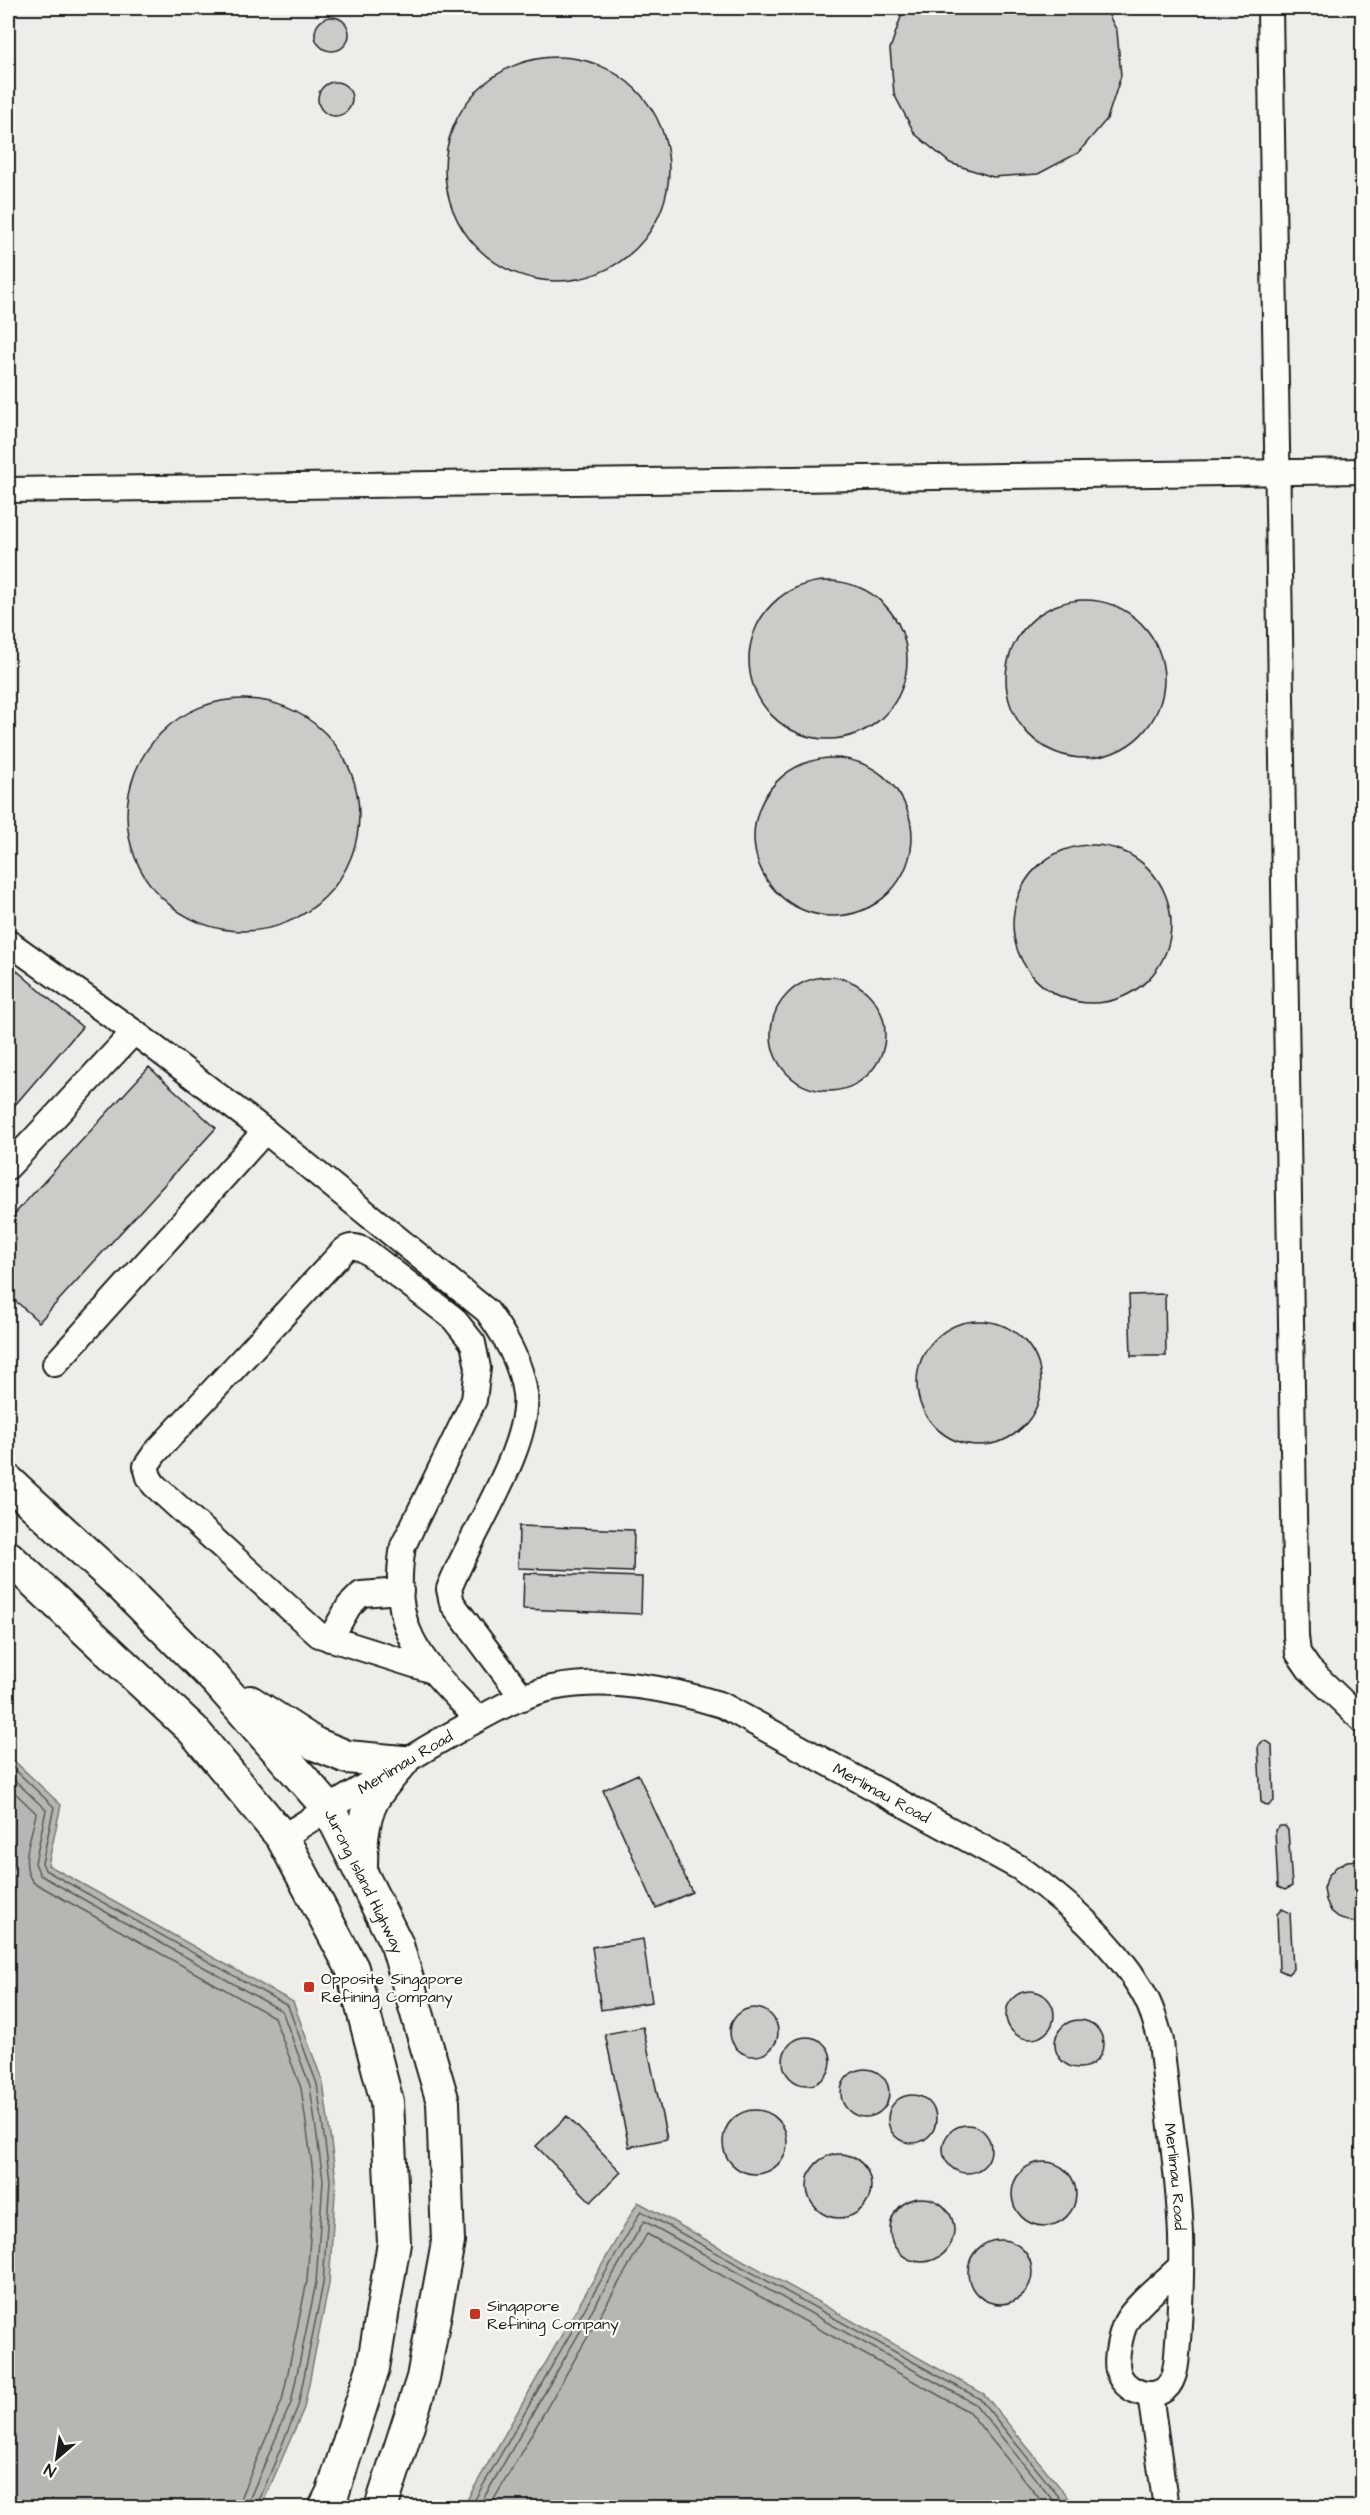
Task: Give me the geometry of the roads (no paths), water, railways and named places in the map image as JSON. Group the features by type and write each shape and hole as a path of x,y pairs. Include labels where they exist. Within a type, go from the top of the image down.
{"main road":[{"name":"Jurong Island Highway","path":"8,1481 122,1586 216,1680 328,1809 397,1945 443,2102 448,2242 423,2378 381,2508"},
{"path":"8,1557 209,1747 282,1837 352,1968 387,2102 394,2243 373,2368 333,2492 325,2508"},
{"path":"216,1680 315,1744 347,1757 402,1762"},
{"path":"209,1747 233,1748 244,1731 245,1713"},
{"path":"361,1874 364,1824 373,1799 402,1762"}],"street":[{"path":"1270,8 1296,1636 1298,1653 1309,1669 1362,1720"},
{"path":"8,490 1279,474 1362,471"},
{"path":"8,942 134,1032 265,1131 487,1311 517,1360 525,1394 524,1422 515,1449 449,1589 452,1603 523,1698"},
{"path":"12,1154 134,1032"},
{"path":"56,1364 265,1131"},
{"path":"430,1670 398,1658 330,1639 308,1627 154,1485 146,1466 155,1453 343,1251 350,1247 358,1247 366,1251 453,1318 472,1343 478,1368 474,1400 403,1546 399,1571 402,1609 411,1641 430,1670 477,1719"},
{"path":"330,1639 349,1606 361,1594 401,1591"},
{"name":"Merlimau Road","path":"282,1837 402,1762 477,1719 523,1698 551,1688 632,1684 679,1692 722,1705 1020,1868 1057,1895 1122,1960 1142,1989 1153,2013 1161,2041 1181,2235 1180,2316 1176,2369 1171,2382 1162,2391 1150,2394"},
{"path":"1166,2508 1150,2394 1137,2392 1124,2381 1118,2370 1120,2334 1127,2319 1180,2266"}],"water":[{"path":"8,1755 61,1805 48,1865 293,2002 323,2083 336,2179 329,2284 304,2408 261,2507 8,2507"},
{"path":"638,2202 984,2394 1076,2507 463,2507"}],"place":[{"name":"Opposite Singapore Refining Company","path":"309,1987"},
{"name":"Singapore Refining Company","path":"475,2314"}]}
